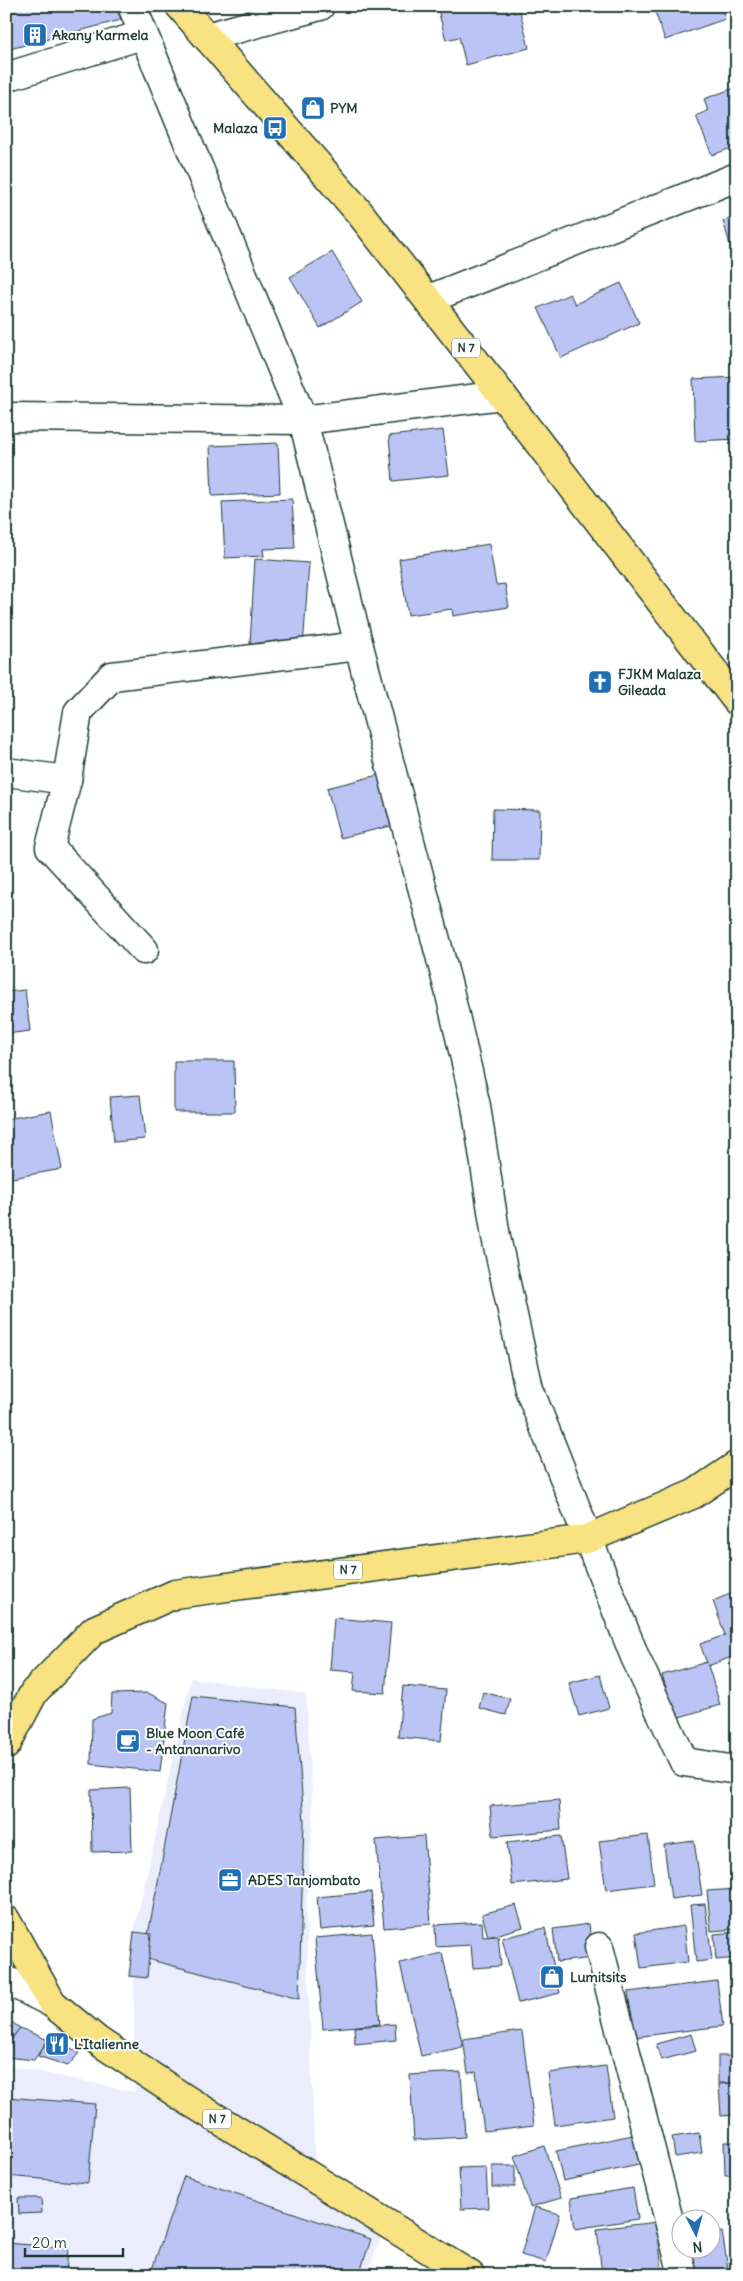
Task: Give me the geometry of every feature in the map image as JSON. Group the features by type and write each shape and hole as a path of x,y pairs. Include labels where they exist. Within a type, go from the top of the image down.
{"main road":[{"name":"N 7","path":"180,6 359,212 502,394 737,702"},
{"name":"N 7","path":"6,1744 34,1692 94,1630 175,1594 587,1539 694,1494 737,1465"},
{"name":"N 7","path":"6,1920 52,2003 98,2041 184,2098 470,2275"}],"street":[{"path":"132,6 142,35 303,420 359,646 449,990 476,1106 496,1236 529,1389 634,1657 684,1762 737,1770"},
{"path":"207,37 320,6"},
{"path":"6,77 142,35"},
{"path":"428,299 737,177"},
{"path":"6,417 303,420 502,394"},
{"path":"144,950 50,847 68,780 78,712 112,676 359,646"},
{"path":"6,772 68,780"},
{"path":"599,1947 682,2275"},
{"path":"6,1980 52,2003"}],"shaded area":[{"path":"191,1678 306,1694 313,1815 306,1914 316,2197 382,2236 366,2275 6,2275 6,2065 135,2092 133,1936"}],"building":[{"name":"Akany Karmela","path":"6,6 116,6 121,20 6,50"},
{"path":"437,6 512,6 514,13 520,11 529,48 466,65 459,37 446,40"},
{"path":"653,6 721,6 725,19 665,40"},
{"path":"737,87 737,146 712,155 696,116 708,111 704,99"},
{"path":"737,217 737,268 723,221"},
{"path":"332,252 362,302 320,328 290,277"},
{"path":"621,283 639,323 561,358 538,308 570,294 575,304"},
{"path":"737,377 737,439 695,441 693,379"},
{"path":"443,430 449,475 393,481 389,436"},
{"path":"278,443 280,493 212,496 210,446"},
{"path":"737,471 737,489 730,474"},
{"path":"292,499 295,548 263,549 264,556 225,558 222,502"},
{"path":"489,544 496,585 505,584 509,607 453,616 452,609 408,615 399,559"},
{"path":"255,559 309,563 303,648 250,644"},
{"path":"386,773 399,824 340,838 327,788"},
{"path":"493,809 540,810 539,860 492,860"},
{"path":"25,990 30,1031 6,1034 6,992"},
{"path":"174,1061 234,1061 235,1112 174,1112"},
{"path":"140,1095 145,1139 114,1142 110,1097"},
{"path":"51,1111 62,1169 6,1179 6,1119"},
{"path":"732,1593 737,1606 737,1655 708,1666 700,1644 725,1635 713,1601"},
{"path":"334,1618 391,1623 385,1693 353,1691 355,1672 330,1670"},
{"path":"707,1662 720,1705 676,1718 662,1675"},
{"path":"600,1675 609,1708 579,1716 569,1683"},
{"path":"403,1686 446,1690 441,1741 398,1737"},
{"path":"483,1692 510,1699 506,1715 479,1708"},
{"name":"Blue Moon Café - Antananarivo","path":"148,1693 168,1703 160,1772 91,1764 92,1719 111,1713 112,1694"},
{"name":"ADES Tanjombato","path":"193,1696 295,1707 304,1821 299,1999 147,1959 147,1940"},
{"path":"130,1788 132,1851 92,1852 91,1790"},
{"path":"559,1800 561,1830 493,1836 490,1806"},
{"path":"648,1835 654,1884 606,1890 599,1841"},
{"path":"424,1836 431,1924 384,1928 376,1840"},
{"path":"561,1836 567,1879 512,1885 507,1842"},
{"path":"694,1841 702,1895 671,1899 664,1845"},
{"path":"737,1889 737,1929 711,1931 707,1891"},
{"path":"371,1892 374,1925 320,1930 317,1897"},
{"path":"705,1904 712,1960 696,1962 690,1905"},
{"path":"516,1905 523,1927 488,1937 482,1914"},
{"path":"482,1922 483,1937 498,1936 501,1966 473,1968 471,1945 436,1947 435,1925"},
{"path":"589,1924 593,1958 557,1962 553,1929"},
{"path":"684,1926 688,1962 641,1968 636,1933"},
{"path":"545,1928 560,1993 518,2003 502,1938"},
{"path":"134,1932 151,1934 147,1978 129,1976"},
{"path":"737,1932 737,1958 716,1960 714,1934"},
{"path":"372,1933 380,2024 323,2029 315,1938"},
{"path":"442,1953 463,2047 421,2056 400,1963"},
{"path":"737,1961 737,2022 735,2022 729,1962"},
{"path":"717,1981 723,2026 634,2037 628,1992"},
{"path":"6,2018 20,2028 6,2046"},
{"path":"395,2024 396,2040 355,2044 354,2027"},
{"path":"20,2028 48,2040 34,2060 6,2057 6,2046"},
{"path":"522,2031 534,2125 484,2131 476,2072 468,2073 463,2039"},
{"path":"691,2034 696,2051 661,2060 656,2044"},
{"path":"51,2036 79,2053 68,2066 38,2056"},
{"path":"718,2056 734,2056 734,2083 718,2083"},
{"path":"606,2066 613,2117 555,2125 548,2073"},
{"path":"461,2072 465,2137 414,2140 410,2075"},
{"path":"737,2083 737,2115 721,2116 719,2084"},
{"path":"6,2097 95,2104 88,2183 6,2176"},
{"path":"642,2133 648,2163 563,2181 556,2151"},
{"path":"699,2133 702,2153 675,2157 672,2137"},
{"path":"724,2142 737,2142 737,2175 725,2175"},
{"path":"544,2146 561,2198 530,2207 514,2156"},
{"path":"492,2166 515,2166 515,2187 492,2187"},
{"path":"486,2167 488,2208 461,2209 459,2168"},
{"path":"184,2176 371,2239 359,2275 150,2275"},
{"path":"633,2188 638,2219 575,2229 571,2198"},
{"path":"18,2198 41,2198 42,2213 19,2214"},
{"path":"535,2207 560,2214 546,2262 521,2255"},
{"path":"657,2222 662,2271 602,2275 597,2229"},
{"path":"720,2232 722,2232 729,2275 690,2275 687,2258 720,2258"},
{"path":"6,2243 68,2248 66,2275 6,2275"}],"place":[{"name":"Akany Karmela","path":"35,35"},
{"name":"PYM","path":"313,108"},
{"name":"Malaza","path":"275,128"},
{"name":"FJKM Malaza Gileada","path":"600,682"},
{"name":"Blue Moon Café - Antananarivo","path":"128,1741"},
{"name":"ADES Tanjombato","path":"230,1880"},
{"name":"Lumitsits","path":"552,1977"},
{"name":"L'Italienne","path":"57,2044"}]}
